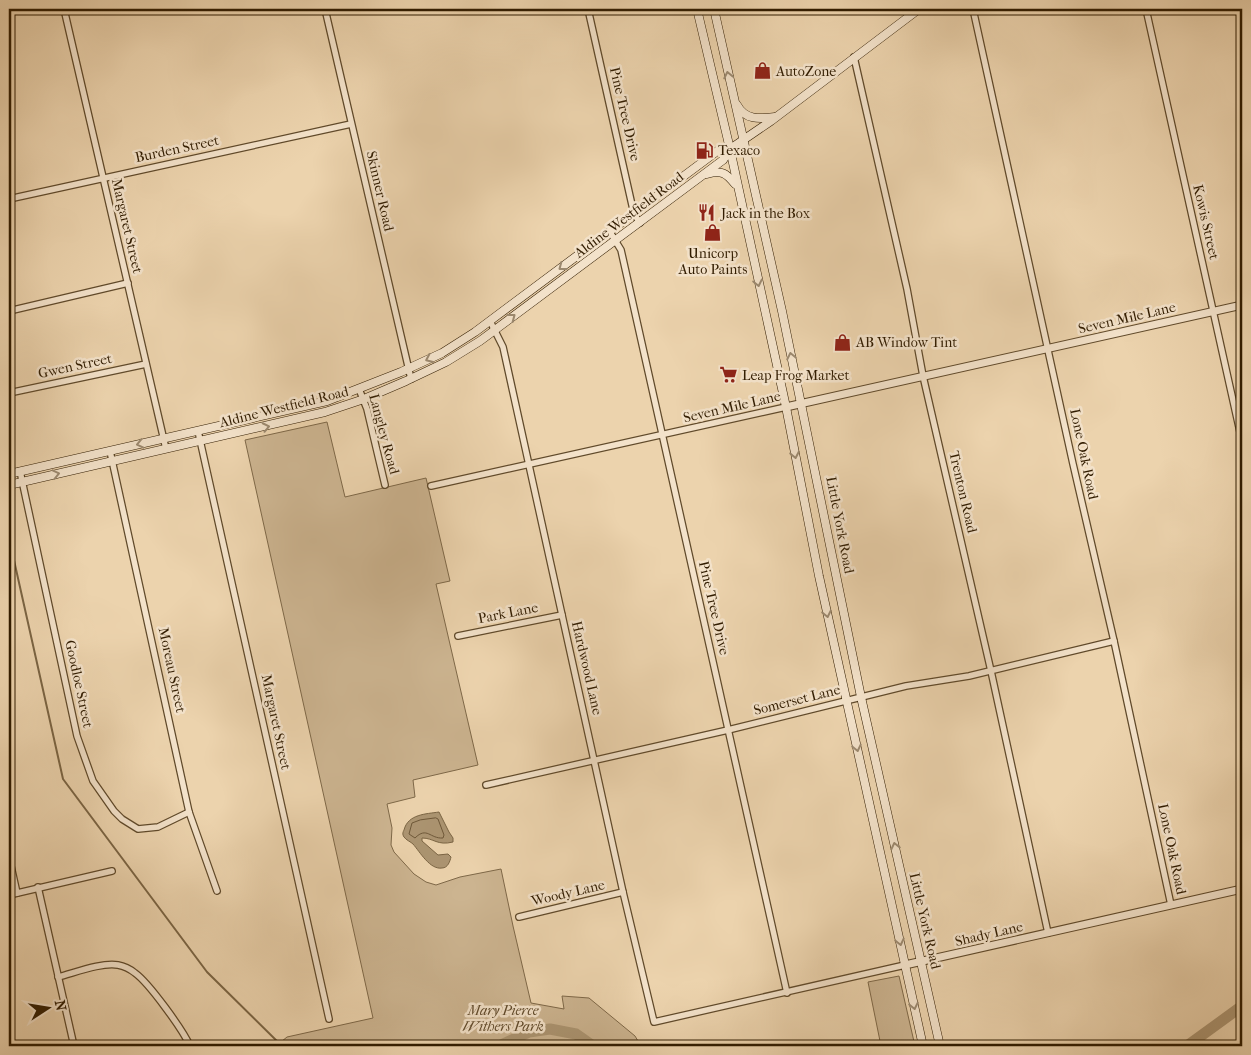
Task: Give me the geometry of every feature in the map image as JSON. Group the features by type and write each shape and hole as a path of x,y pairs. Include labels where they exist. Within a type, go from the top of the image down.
{"main road":[{"name":"Little York Road","path":"697,9 730,149 786,407 819,576 923,1046"},
{"name":"Little York Road","path":"714,9 782,311 862,697 940,1046"},
{"name":"Aldine Westfield Road","path":"9,485 330,411 384,391 446,362 480,341 640,223 723,160 730,149 919,9"},
{"path":"733,98 740,111 748,116 760,119 776,116"},
{"name":"Aldine Westfield Road","path":"9,474 327,401 380,381 442,353 490,321 720,149 730,149"},
{"path":"703,175 717,171 723,172 737,186"},
{"path":"380,381 384,391"},
{"path":"282,412 284,423"}],"street":[{"name":"Margaret Street","path":"64,9 166,449"},
{"name":"Skinner Road","path":"325,9 411,379"},
{"name":"Pine Tree Drive","path":"588,9 634,214 640,223"},
{"name":"Lone Oak Road","path":"973,9 1171,904"},
{"name":"Kowis Street","path":"1146,9 1242,440"},
{"path":"1241,9 1242,15"},
{"name":"Trenton Road","path":"854,57 907,289 923,376 991,671 1048,933"},
{"name":"Burden Street","path":"9,199 352,124"},
{"name":"Pine Tree Drive","path":"610,232 621,250 787,993"},
{"path":"9,311 128,284"},
{"name":"Seven Mile Lane","path":"431,486 529,466 1242,305"},
{"name":"Hardwood Lane","path":"490,321 503,347 623,892 654,1022"},
{"name":"Gwen Street","path":"9,393 146,364"},
{"name":"Langley Road","path":"359,389 367,408 385,486"},
{"name":"Margaret Street","path":"198,431 329,1019"},
{"name":"Moreau Street","path":"110,451 189,812 217,891"},
{"name":"Goodloe Street","path":"20,471 77,736 93,781 118,815 138,829 158,827 189,812"},
{"name":"Park Lane","path":"458,636 562,616"},
{"name":"Somerset Lane","path":"486,785 728,730 917,683 991,671 1114,641"},
{"path":"9,857 17,893"},
{"path":"9,895 112,871"},
{"path":"38,887 74,1046"},
{"name":"Shady Lane","path":"654,1022 1171,904 1242,890"},
{"name":"Woody Lane","path":"519,917 623,892"},
{"path":"58,977 104,966 118,965 127,968 142,979 178,1025 190,1046"}],"green space":[{"name":"Mary Pierce Withers Park","path":"327,422 345,497 426,478 450,581 436,584 478,765 413,780 415,797 387,804 392,828 391,845 394,852 414,874 426,882 436,885 460,877 501,869 531,1003 564,1009 562,996 589,998 635,1036 641,1046 276,1046 287,1037 373,1018 245,440"},
{"path":"899,976 915,1046 881,1046 868,982"}],"water":[{"path":"439,812 453,838 453,842 443,843 426,838 422,838 422,841 438,855 448,854 451,857 444,868 438,868 429,863 413,844 403,836 406,825 413,818 423,814"}],"waterway":[{"path":"9,538 63,779 207,972 282,1046"},
{"path":"1187,1046 1242,1006"},
{"path":"499,1046 529,1032 550,1029 576,1034 593,1046"},
{"path":"514,1041 536,1043 537,1046"}],"place":[{"name":"AutoZone","path":"762,71"},
{"name":"Texaco","path":"704,150"},
{"name":"Jack in the Box","path":"707,213"},
{"name":"Unicorp Auto Paints","path":"713,233"},
{"name":"AB Window Tint","path":"842,342"},
{"name":"Leap Frog Market","path":"728,375"}]}
